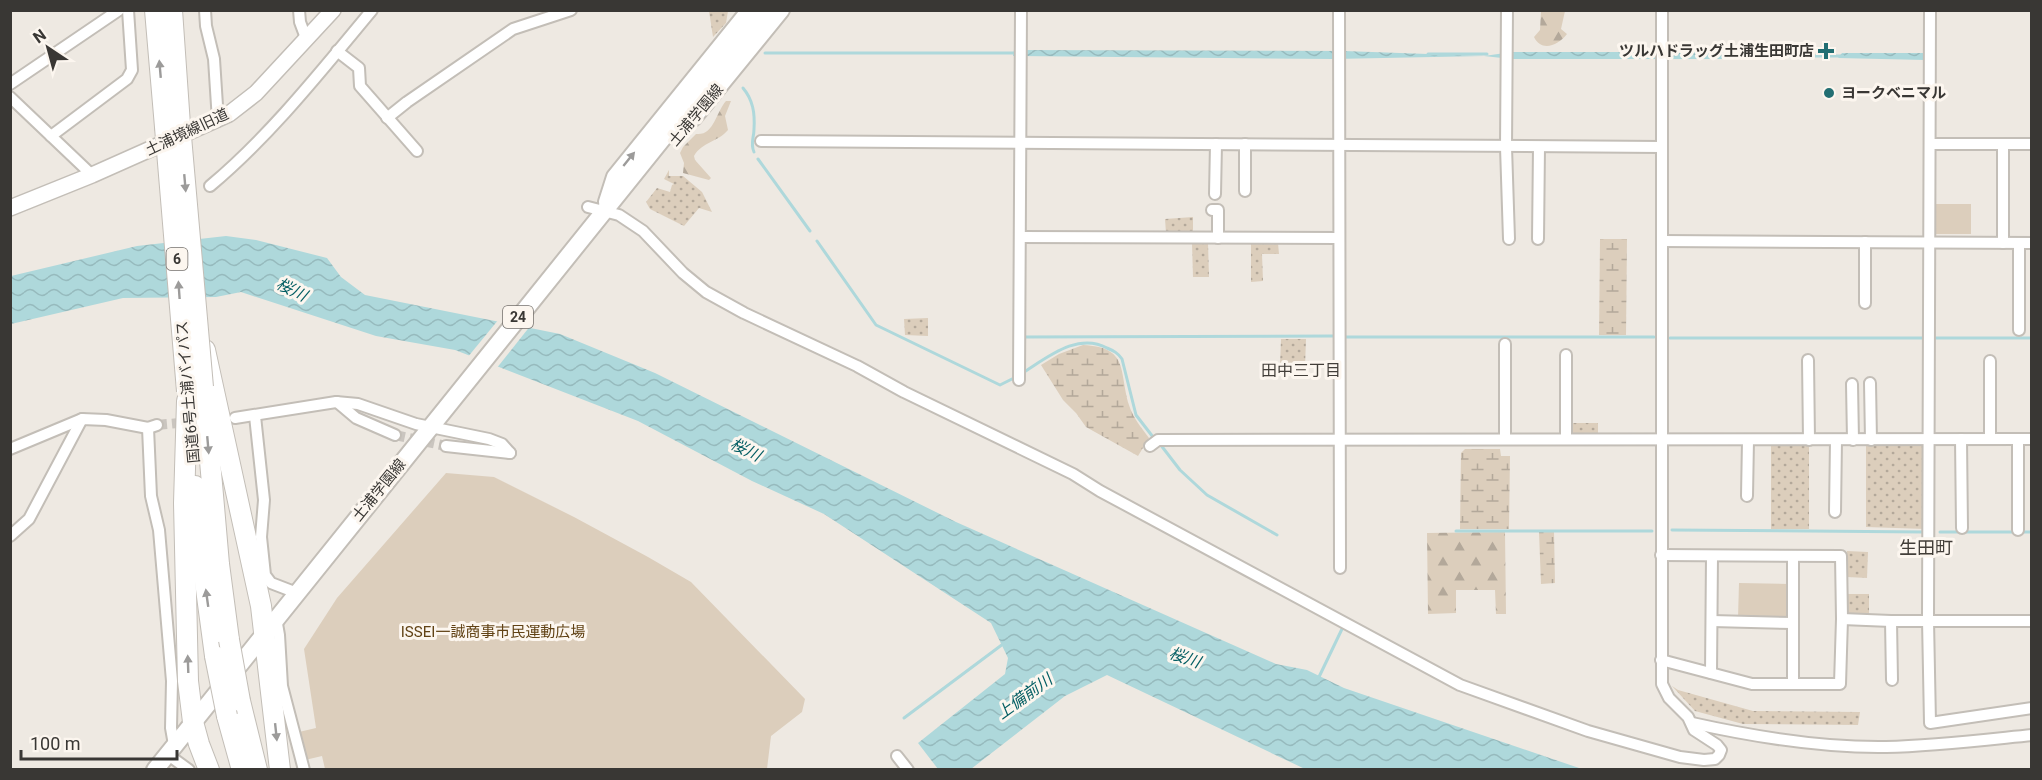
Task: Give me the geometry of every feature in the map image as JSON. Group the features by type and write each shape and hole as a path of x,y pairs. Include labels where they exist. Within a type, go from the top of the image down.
{"highway":[{"name":"国道6号土浦バイパス","path":"155,10 173,126 198,336 204,574 215,656 227,716 242,770"},
{"name":"国道6号土浦バイパス","path":"172,10 173,126 198,391 229,640 240,701 257,770"},
{"path":"198,391 258,590 271,625 280,770"},
{"path":"198,391 184,503 188,681 193,722 209,770"}],"main road":[{"name":"土浦学園線","path":"155,770 436,419 596,213 615,177 750,10"},
{"name":"24","path":"596,213 709,81 766,10"},
{"name":"土浦学園線","path":"596,213 624,200 781,10"}],"street":[{"path":"10,84 118,10"},
{"path":"51,136 127,80 132,70 128,10"},
{"path":"205,10 206,26 214,59 218,121"},
{"path":"299,10 300,22 306,38"},
{"name":"土浦境線旧道","path":"10,208 218,121 256,93 333,10"},
{"path":"210,186 245,154 372,10"},
{"path":"387,118 406,102 513,30 572,10"},
{"path":"734,31 737,21 736,10"},
{"path":"1018,380 1020,10"},
{"path":"1339,10 1340,568"},
{"path":"1507,10 1506,147 1509,239"},
{"path":"596,213 619,216 643,231 669,260 699,286 744,313 857,366 904,392 1073,474 1100,491 1460,685 1588,731 1680,757 1715,759 1720,750 1717,745 1694,730 1692,723 1669,698 1662,684 1660,660 1662,10"},
{"path":"1930,10 1928,620 1930,723 2031,708"},
{"path":"337,51 359,68 360,86 417,150"},
{"path":"10,97 92,175"},
{"path":"761,141 1662,147"},
{"path":"1215,194 1216,144"},
{"path":"1245,144 1245,191"},
{"path":"1930,144 2031,144"},
{"path":"2003,144 2003,243"},
{"path":"1538,239 1539,147"},
{"path":"1212,210 1218,210 1218,238"},
{"path":"1020,237 1339,238"},
{"path":"1662,241 2031,243"},
{"path":"1865,242 1865,303"},
{"path":"2019,243 2019,330"},
{"path":"1505,344 1505,439"},
{"path":"1566,355 1566,439"},
{"path":"1809,360 1809,440"},
{"path":"1990,361 1990,439"},
{"path":"1870,383 1871,440"},
{"path":"1852,384 1853,440"},
{"path":"336,402 356,418 395,435"},
{"path":"234,418 336,402 358,404 417,424 436,419 502,444 510,453 446,446"},
{"path":"255,416 264,500 261,537 265,575 271,582 297,592"},
{"path":"10,536 29,519 82,419"},
{"path":"10,449 82,419 152,426 151,496 159,530 171,669 171,749 189,770"},
{"path":"1961,439 1962,528"},
{"path":"2018,439 2018,530"},
{"path":"1150,446 1158,440 2031,439"},
{"path":"1747,496 1748,440"},
{"path":"1835,512 1836,440"},
{"path":"1660,660 1752,684 1840,684 1842,619 1841,556 1661,555"},
{"path":"1711,673 1712,556"},
{"path":"1792,556 1793,684"},
{"path":"1842,619 2031,621"},
{"path":"1712,621 1793,623"},
{"path":"1891,621 1892,680"},
{"path":"271,625 279,636 282,686 304,770"},
{"path":"1692,723 1734,733 1838,746 1931,745 2031,735"},
{"path":"897,756 908,770"}],"green space":[{"path":"709,11 728,11 726,23 713,37"},
{"path":"1541,11 1565,11 1561,29 1567,34 1559,42 1550,46 1541,45 1534,37 1540,30"},
{"path":"726,101 731,101 725,116 728,130 697,151 694,156 711,178 709,180 683,173 684,163 680,153 683,147 696,134 702,134 711,127"},
{"path":"669,170 669,176 683,176 702,192 712,212 699,208 684,226 650,209 646,202 657,188 670,192 674,184 664,179"},
{"path":"1934,204 1971,204 1971,234 1934,234"},
{"path":"1193,217 1193,234 1166,233 1165,219"},
{"path":"1600,239 1627,239 1626,335 1599,335"},
{"path":"1192,243 1208,243 1209,277 1193,277"},
{"path":"1251,243 1278,243 1279,254 1262,254 1263,281 1251,282"},
{"path":"928,318 928,336 905,335 904,319"},
{"path":"1281,339 1306,339 1305,367 1280,365"},
{"path":"1083,345 1108,350 1120,363 1131,410 1149,438 1138,456 1086,427 1063,400 1041,365 1059,354"},
{"path":"1570,423 1598,423 1598,437 1570,437"},
{"path":"1866,444 1925,444 1925,529 1866,527"},
{"path":"1771,446 1809,446 1809,529 1771,529"},
{"path":"1465,449 1500,449 1501,456 1510,456 1509,529 1460,529 1461,453"},
{"name":"ISSEI一誠商事市民運動広場","path":"446,473 494,477 574,517 691,582 805,699 802,712 771,736 767,769 325,769 322,756 305,760 299,732 316,728 304,649 337,598"},
{"path":"1505,532 1506,614 1496,614 1495,590 1456,590 1456,613 1428,614 1427,533"},
{"path":"1539,532 1554,532 1555,583 1541,584"},
{"path":"1847,551 1868,552 1867,578 1847,577"},
{"path":"1739,583 1789,584 1789,617 1785,620 1738,618"},
{"path":"1847,594 1869,594 1869,616 1848,615"},
{"path":"1672,686 1678,690 1753,711 1860,712 1858,725 1743,724 1695,711"}],"water":[{"path":"1014,50 1344,51 1484,56 1333,59 1013,56"},
{"path":"1512,52 1744,52 1743,59 1511,59 1484,56"},
{"path":"1842,53 1925,53 1925,60 1838,58"},
{"path":"226,236 256,240 327,258 341,277 365,295 560,334 655,373 956,522 1276,664 1307,670 1344,688 1582,769 1305,769 1107,675 1065,696 971,769 938,769 918,743 1005,674 1008,658 991,623 824,514 752,481 638,421 455,350 376,336 241,292 216,297 123,298 11,324 11,276 137,246"}],"pier":[{"path":"499,319 531,325 496,369 467,358"}],"waterway":[{"path":"765,53 1014,53"},
{"path":"1428,54 1487,54"},
{"path":"1743,56 1843,56"},
{"path":"743,88 754,112 752,143 754,152"},
{"path":"758,159 810,231"},
{"path":"817,241 876,325 1000,385 1014,378"},
{"path":"1024,337 1333,336"},
{"path":"1345,337 1654,337"},
{"path":"1670,338 1924,338"},
{"path":"1934,338 2032,338"},
{"path":"1024,372 1064,348 1074,345 1096,344 1112,350 1122,359 1136,415 1153,437"},
{"path":"1160,444 1180,470 1207,495 1277,535"},
{"path":"1672,530 1925,532"},
{"path":"1456,531 1652,531"},
{"path":"1940,532 2032,532"},
{"path":"1318,679 1342,629"},
{"path":"904,718 1003,644"}],"tunnel":[{"path":"157,425 190,422"},
{"path":"395,435 446,446"}],"place":[{"name":"ツルハドラッグ土浦生田町店","path":"1826,51"},
{"name":"ヨークベニマル","path":"1829,93"}],"district":[{"name":"田中三丁目","path":"1301,370"},
{"name":"生田町","path":"1926,548"}],"water label":[{"name":"桜川","path":"292,289"},
{"name":"桜川","path":"746,449"},
{"name":"桜川","path":"1185,657"},
{"name":"上備前川","path":"1024,696"}]}
